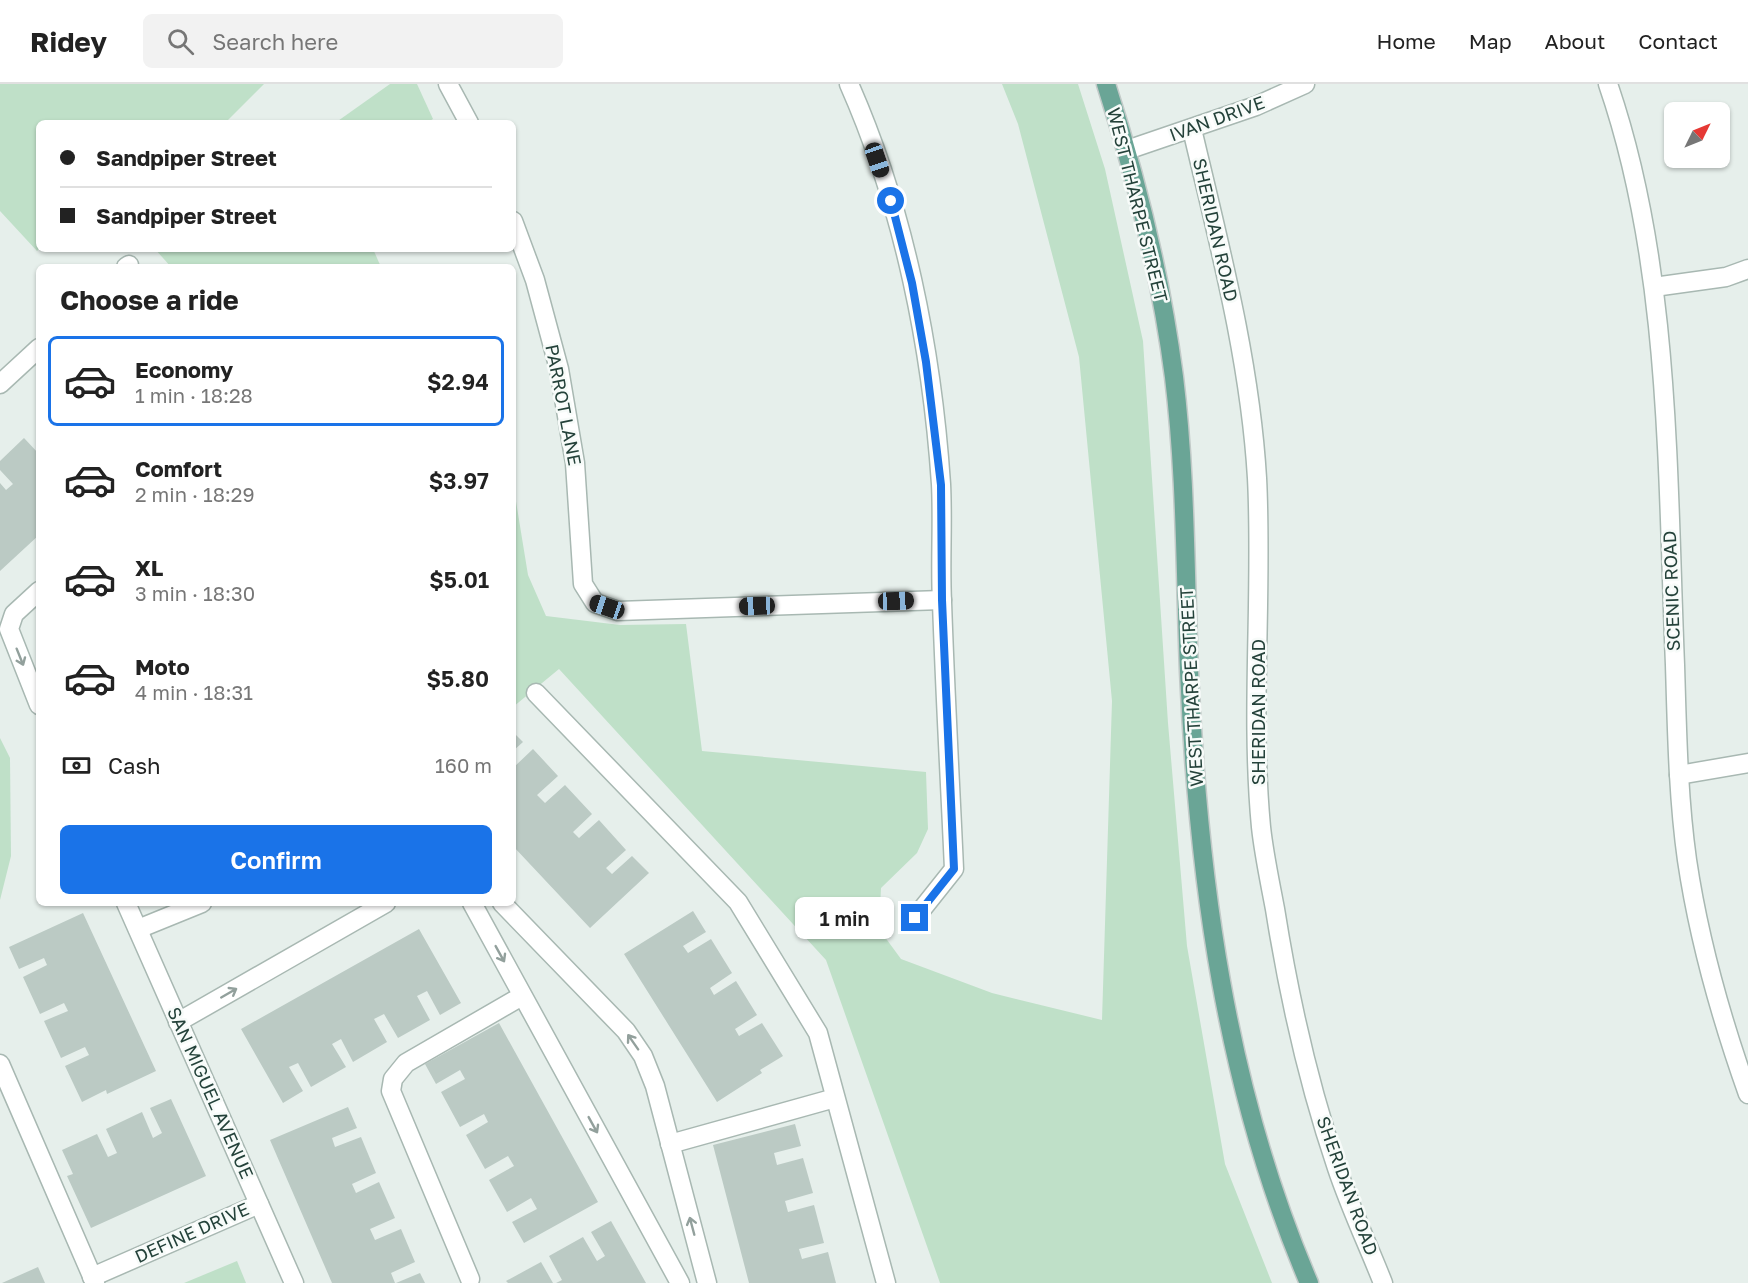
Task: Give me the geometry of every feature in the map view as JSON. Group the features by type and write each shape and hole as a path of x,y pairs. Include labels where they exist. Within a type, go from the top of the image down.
{"main road":[{"name":"WEST THARPE STREET","path":"1106,84 1127,150 1158,278 1174,377 1183,477 1189,672 1201,848 1215,958 1242,1081 1263,1161 1309,1283"}],"street":[{"path":"448,84 467,120"},
{"path":"849,84 891,201 912,283 929,382 941,485 942,600 954,869 915,918"},
{"name":"IVAN DRIVE","path":"1127,150 1256,106 1305,84"},
{"name":"SCENIC ROAD","path":"1608,84 1621,122 1654,287 1667,465 1679,775 1687,859 1702,943 1724,1024 1748,1094"},
{"name":"SHERIDAN ROAD","path":"1192,129 1234,311 1254,444 1259,576 1257,750 1261,828 1303,1058 1337,1169 1383,1283"},
{"name":"PARROT LANE","path":"516,228 535,280 559,369 575,463 583,584 595,603 618,611 942,600"},
{"path":"1654,287 1726,278 1748,269"},
{"path":"0,384 36,351"},
{"path":"36,594 14,614 9,629 36,697"},
{"path":"536,693 738,902 818,1033 886,1283"},
{"path":"1679,775 1748,763"},
{"name":"SAN MIGUEL AVENUE","path":"127,906 294,1283"},
{"path":"138,929 195,906"},
{"path":"178,1022 381,906"},
{"path":"474,906 680,1283"},
{"path":"505,906 626,1031 643,1056 655,1086 707,1283"},
{"path":"470,1280 391,1091 393,1079 406,1063 522,996"},
{"path":"0,1064 94,1280"},
{"path":"670,1144 835,1098"},
{"name":"DEFINE DRIVE","path":"94,1280 259,1204"}],"green space":[{"path":"0,84 264,84 228,120 36,120 36,250 0,211"},
{"path":"390,84 417,84 433,119 431,120 339,120"},
{"path":"1002,84 1078,84 1105,169 1143,341 1168,723 1187,946 1225,1164 1272,1283 940,1283 826,960 559,669 516,705 516,501 528,575 546,616 620,625 686,624 702,751 926,772 928,829 917,853 881,888 879,929 901,959 992,993 1102,1020 1112,701 1079,357 1018,124"},
{"path":"158,252 374,252 380,264 168,264"},
{"path":"0,738 10,758 11,856 0,900"},
{"path":"237,1261 246,1283 184,1283"}],"building":[{"path":"24,438 36,451 36,538 0,571 0,483 6,490 13,484 0,470 0,461"},
{"path":"516,735 523,742 516,748"},
{"path":"533,749 558,776 537,795 545,803 565,785 592,814 573,832 579,838 599,820 626,850 606,868 612,874 632,856 649,873 590,928 516,849 516,765"},
{"path":"693,911 706,932 683,946 688,953 711,939 732,973 710,988 714,995 736,981 757,1015 735,1029 739,1036 762,1023 783,1056 760,1070 762,1073 717,1102 624,954"},
{"path":"83,913 156,1071 107,1094 106,1090 82,1102 65,1066 89,1055 85,1047 61,1058 44,1021 68,1011 64,1003 40,1014 23,977 47,965 44,958 19,969 9,947"},
{"path":"419,929 461,1003 440,1015 427,991 417,996 430,1020 398,1038 384,1014 374,1019 387,1042 353,1062 341,1039 332,1044 346,1067 311,1087 298,1063 289,1067 303,1091 283,1103 241,1029"},
{"path":"499,1023 598,1202 524,1243 512,1222 537,1209 531,1198 507,1212 489,1180 514,1166 508,1156 485,1169 466,1135 488,1122 484,1114 460,1127 441,1092 465,1079 460,1070 436,1084 425,1064"},
{"path":"171,1099 206,1176 91,1228 67,1176 73,1174 62,1150 97,1134 108,1157 117,1153 106,1129 142,1112 153,1138 162,1133 150,1108"},
{"path":"348,1107 357,1128 332,1138 335,1147 361,1137 376,1173 352,1184 356,1193 379,1182 395,1218 370,1229 375,1240 401,1229 415,1262 391,1273 395,1283 332,1283 270,1140"},
{"path":"795,1124 801,1146 774,1153 777,1165 803,1158 813,1193 785,1201 788,1212 814,1205 824,1243 799,1249 802,1259 828,1252 836,1283 749,1283 713,1145"},
{"path":"611,1221 646,1283 556,1283 562,1280 549,1256 583,1237 597,1261 605,1256 591,1232"},
{"path":"541,1262 553,1283 508,1283 506,1281"},
{"path":"38,1267 45,1283 2,1283"},
{"path":"420,1273 425,1283 396,1283"}],"route":[{"path":"891,201 912,283 926,362 941,485 942,600 954,869 915,918"}]}
